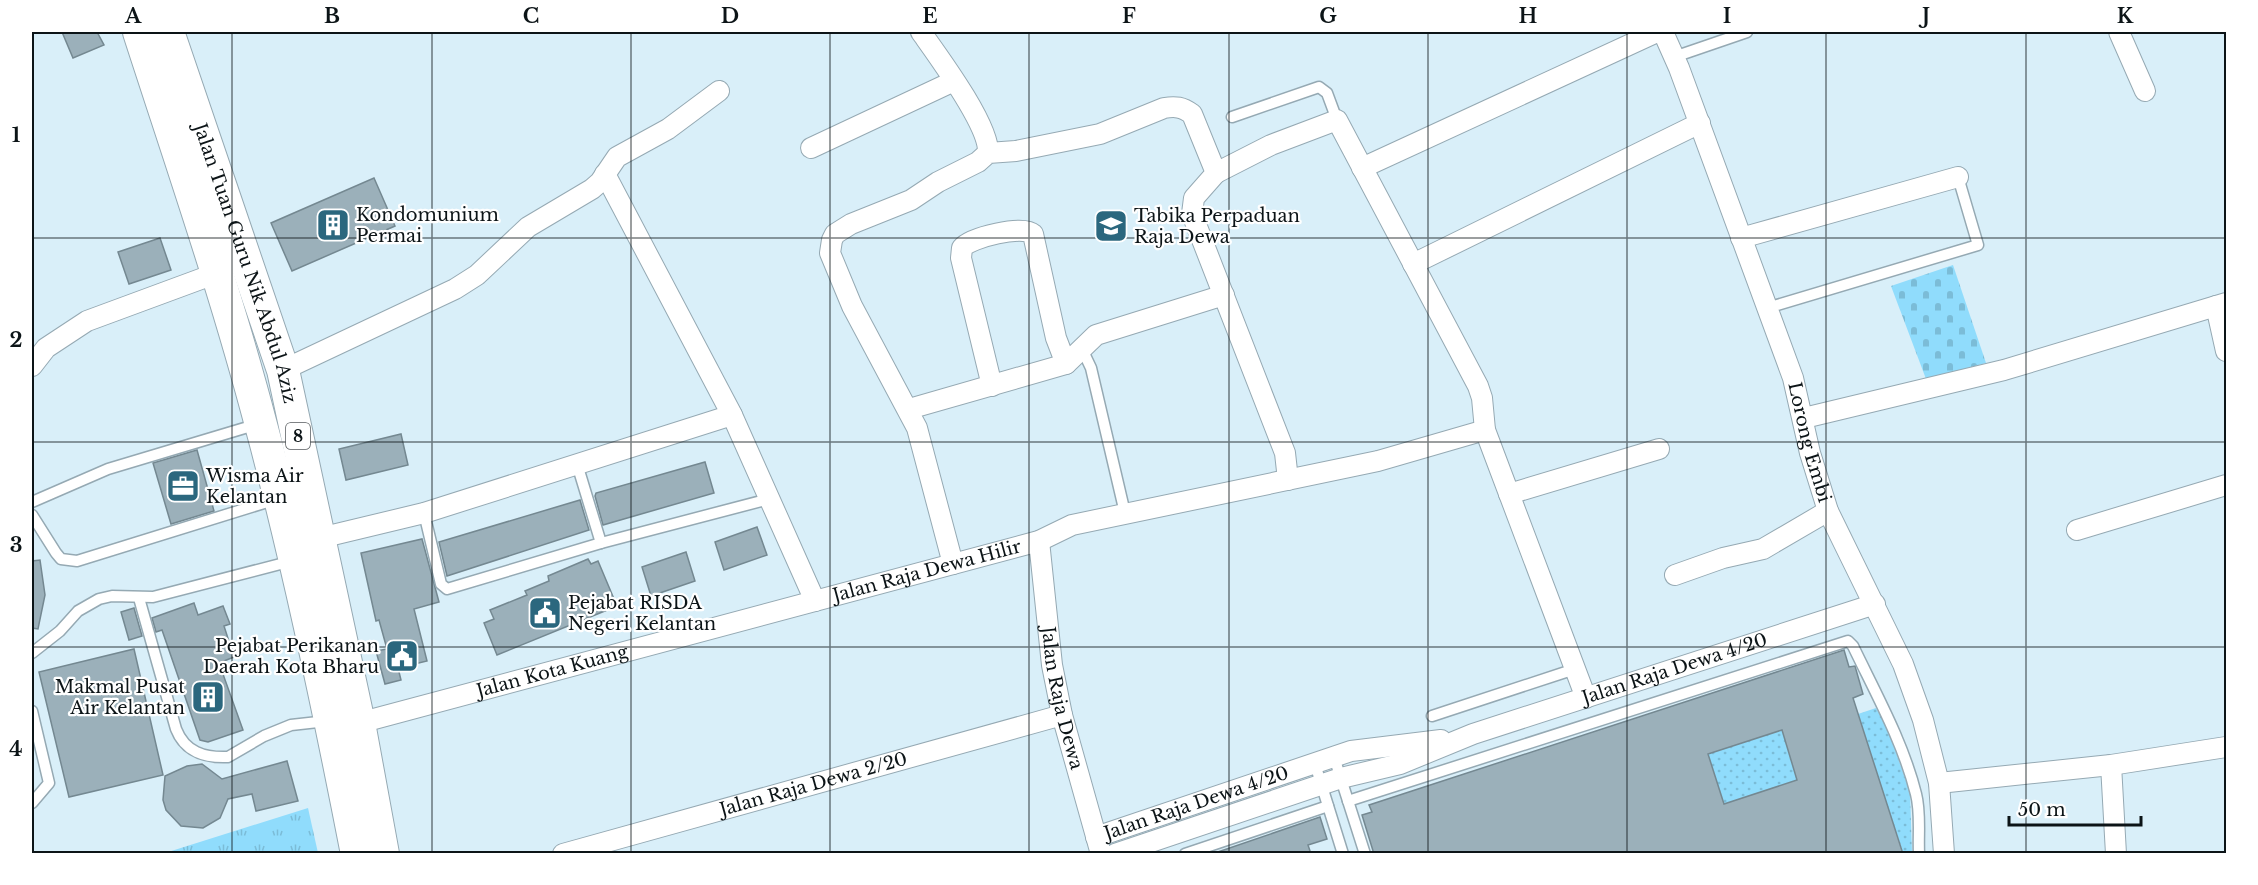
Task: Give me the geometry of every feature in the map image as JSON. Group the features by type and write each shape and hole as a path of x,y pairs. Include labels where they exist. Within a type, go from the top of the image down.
{"main road":[{"name":"Jalan Tuan Guru Nik Abdul Aziz","path":"139,32 261,423 296,560 383,854"},
{"name":"Jalan Tuan Guru Nik Abdul Aziz","path":"168,32 283,370 320,538 345,722 357,854"},
{"path":"261,423 264,383 270,375 283,370"}],"street":[{"path":"921,32 954,81 987,139 988,153"},
{"path":"1362,168 1657,32"},
{"name":"Lorong Embi","path":"1663,32 1700,123 1793,378 1804,418 1810,453 1828,511 1875,604 1907,675 1923,720 1939,783 1944,854"},
{"path":"2119,32 2145,91"},
{"path":"811,148 954,81"},
{"path":"283,370 455,288 477,275 508,243 528,227 592,189 617,157 668,129 718,91"},
{"path":"953,564 923,448 909,409 852,306 830,253 832,240 851,224 911,200 938,182 978,162 988,153 1016,152 1100,134 1174,106 1184,108 1192,114 1216,174"},
{"path":"1288,480 1286,453 1191,205 1194,198 1216,174 1271,145 1337,120 1478,386 1482,398 1485,430 1586,698"},
{"path":"1413,264 1700,123"},
{"path":"605,174 732,415 815,601"},
{"path":"1741,238 1958,177"},
{"path":"992,386 961,258 962,248 970,241 1019,229 1033,234 1056,338 1066,364"},
{"path":"32,366 46,348 87,321 216,273"},
{"path":"909,409 1066,364 1088,340 1105,332 1224,294"},
{"path":"1804,418 2004,370 2221,304 2226,351"},
{"path":"320,538 424,513 732,415"},
{"name":"Jalan Raja Dewa Hilir","path":"815,601 1040,541 1072,525 1378,461 1485,430"},
{"path":"1509,494 1659,449"},
{"path":"2076,530 2226,485"},
{"path":"1675,575 1723,558 1763,549 1828,511"},
{"name":"Jalan Raja Dewa","path":"1040,541 1052,665 1062,715 1098,845"},
{"name":"Jalan Kota Kuang","path":"345,722 815,601"},
{"name":"Jalan Raja Dewa 4/20","path":"1115,854 1341,778 1400,764 1473,734 1875,604"},
{"name":"Jalan Raja Dewa 2/20","path":"563,854 1062,715"},
{"name":"Jalan Raja Dewa 4/20","path":"1098,845 1334,757 1360,750 1420,744 1473,734"},
{"path":"1939,783 2110,765 2226,747"},
{"path":"2110,765 2116,854"}],"lane":[{"path":"1674,57 1747,32"},
{"path":"1232,117 1319,87 1327,93 1337,120"},
{"path":"1767,308 1978,245 1958,177"},
{"path":"1082,349 1091,368 1125,513"},
{"path":"32,501 108,470 261,423"},
{"path":"577,464 601,543"},
{"path":"32,515 56,554 61,559 77,561 281,498"},
{"path":"424,513 441,584 447,590 601,543 769,499"},
{"path":"32,653 56,635 87,605 112,596 153,597 296,560"},
{"path":"139,598 176,729 184,746 191,750 228,757 259,738 291,725 345,722"},
{"path":"1348,801 1848,641 1853,646 1892,727 1913,786 1918,804 1919,854"},
{"path":"1432,716 1575,669"},
{"path":"32,711 49,783 32,803"},
{"path":"1334,757 1365,854"},
{"path":"1315,764 1343,854"},
{"path":"1185,854 1328,806"}],"green space":[{"path":"1953,265 1986,363 1926,379 1891,286"},
{"path":"1876,708 1887,727 1910,792 1912,853 1903,853 1897,834 1886,838 1858,714"},
{"path":"1782,730 1797,780 1724,804 1708,754"},
{"path":"308,808 318,853 165,853"}],"building":[{"path":"62,32 97,32 104,45 73,58"},
{"name":"Kondomunium Permai","path":"374,178 395,226 292,271 271,223"},
{"path":"160,238 171,270 129,284 118,252"},
{"path":"401,434 408,465 346,480 339,449"},
{"name":"Wisma Air Kelantan","path":"197,450 214,511 171,524 153,463"},
{"path":"705,462 714,493 603,525 596,493"},
{"path":"580,500 589,530 447,576 439,542"},
{"path":"757,527 767,555 724,570 715,542"},
{"path":"422,539 439,602 414,609 427,661 398,668 401,680 385,684 376,651 387,649 379,620 376,621 361,553"},
{"path":"686,552 695,581 651,596 642,567"},
{"name":"Pejabat RISDA Negeri Kelantan","path":"588,559 591,564 598,561 617,606 497,655 484,623 494,619 490,610 527,595 525,591 549,581 548,576"},
{"path":"40,560 45,595 38,629 32,628 32,561"},
{"name":"Makmal Pusat Air Kelantan","path":"194,603 198,615 223,606 230,624 224,626 234,657 219,663 243,730 208,742 200,740 162,630 156,632 152,618"},
{"path":"134,608 142,636 129,640 121,612"},
{"path":"134,649 163,775 69,797 39,672"},
{"path":"1844,650 1849,667 1855,666 1863,694 1853,698 1903,854 1374,854 1362,815 1372,812 1369,805","holes":["1782,730 1797,780 1724,804 1708,754"]},
{"path":"287,761 298,801 256,811 252,794 228,799 220,818 203,828 181,826 166,810 163,800 165,776 187,766 202,764 222,779"},
{"path":"1320,817 1327,839 1308,845 1311,854 1212,854"}],"place":[{"name":"Kondomunium Permai","path":"333,225"},
{"name":"Tabika Perpaduan Raja Dewa","path":"1111,226"},
{"name":"Wisma Air Kelantan","path":"183,486"},
{"name":"Pejabat RISDA Negeri Kelantan","path":"545,613"},
{"name":"Pejabat Perikanan Daerah Kota Bharu","path":"402,656"},
{"name":"Makmal Pusat Air Kelantan","path":"208,697"}]}
